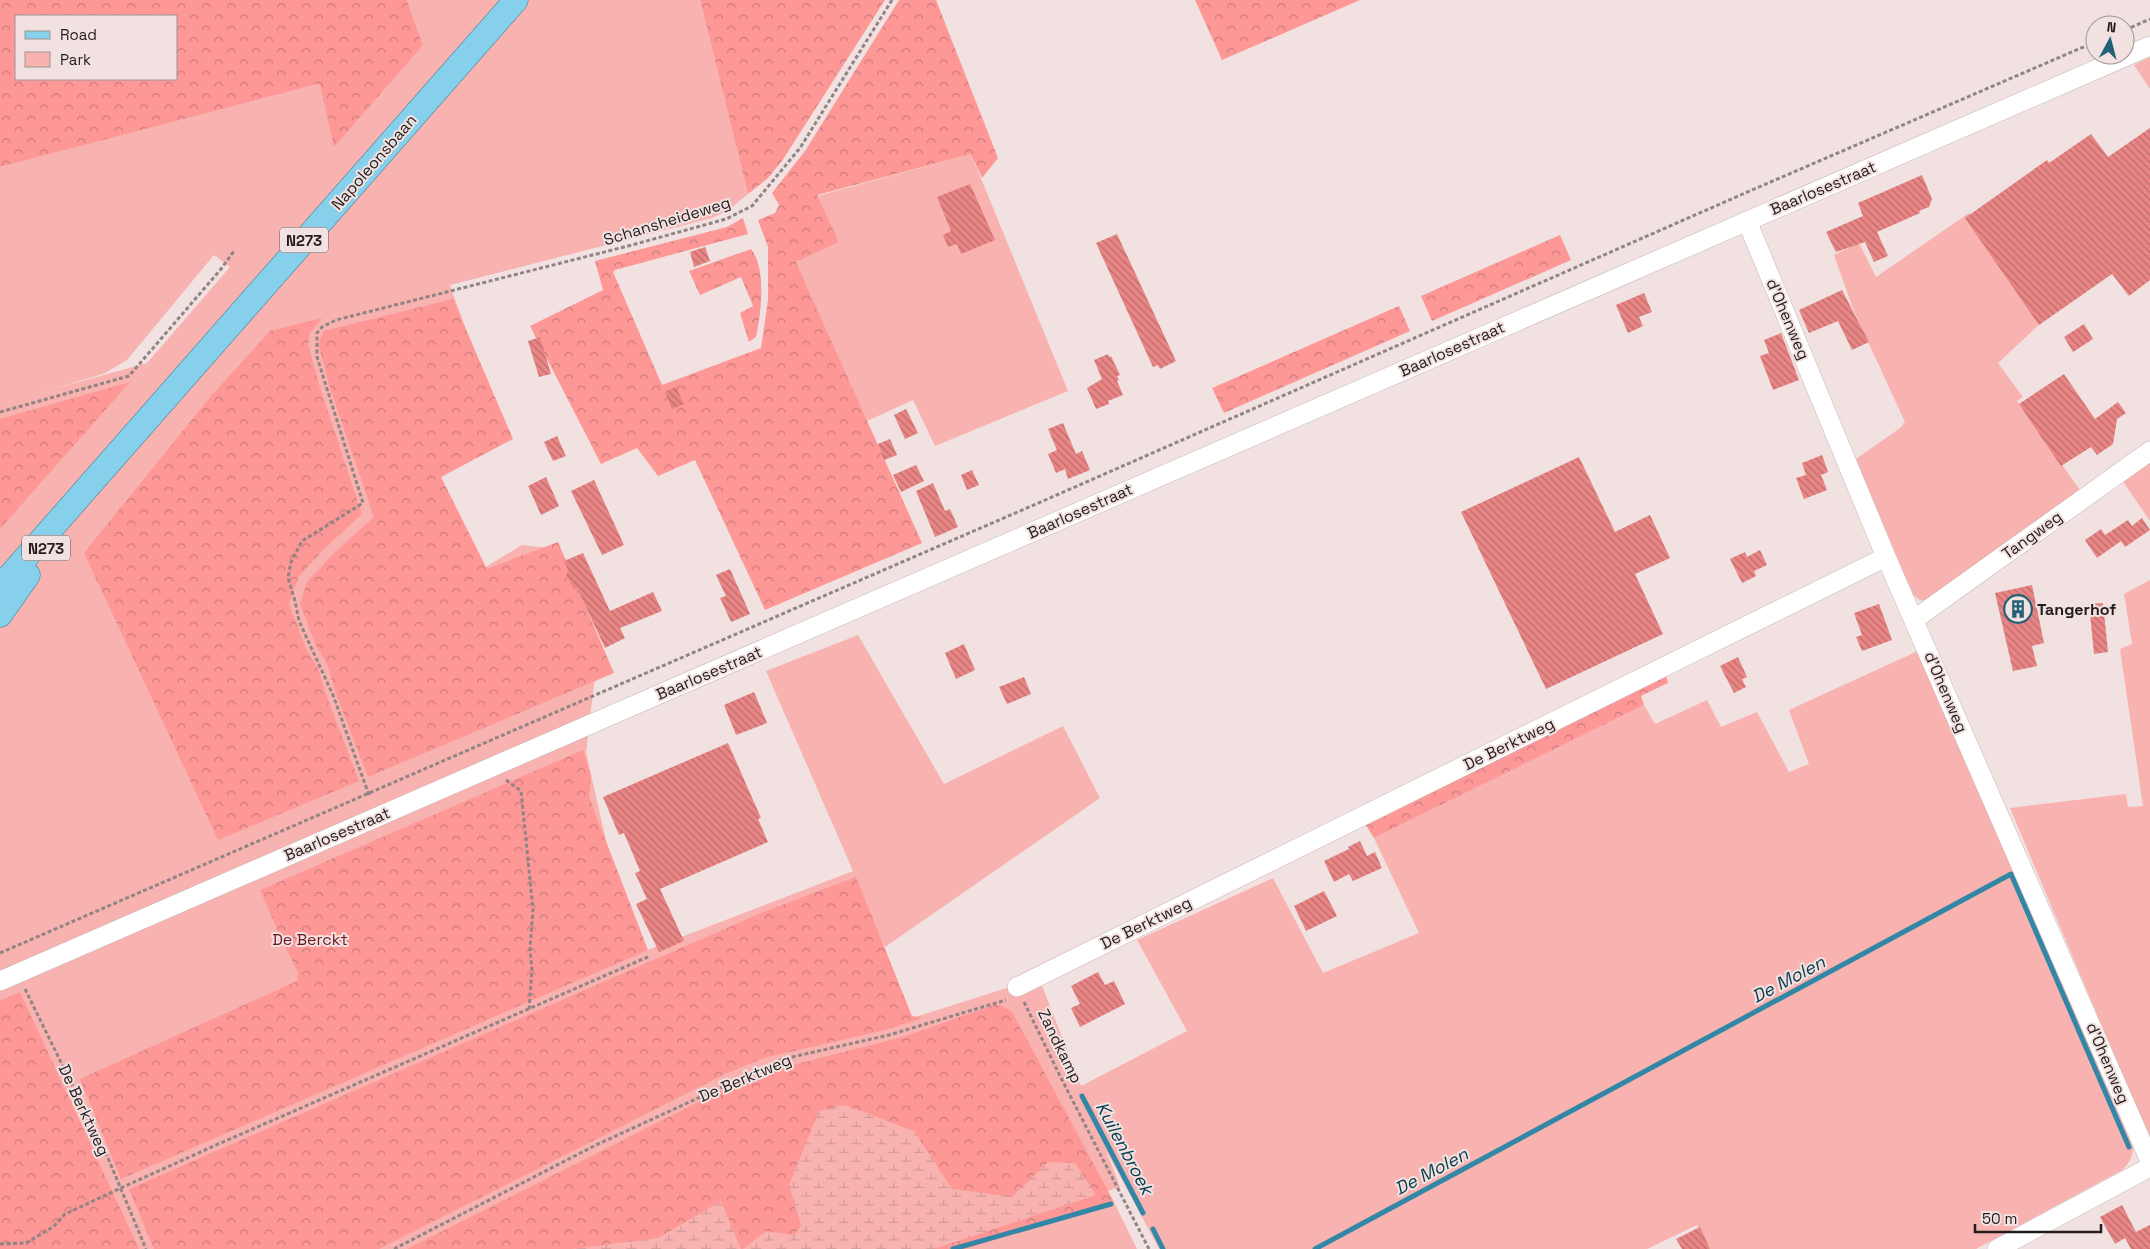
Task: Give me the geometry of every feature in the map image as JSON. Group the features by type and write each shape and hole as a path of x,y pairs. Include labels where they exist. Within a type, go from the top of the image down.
{"main road":[{"name":"Napoleonsbaan","path":"0,587 516,0"},
{"name":"Napoleonsbaan","path":"0,615 93,481"}],"street":[{"name":"Baarlosestraat","path":"9,977 2150,46"},
{"name":"d'Ohenweg","path":"1747,221 1886,557 1915,619 2150,1161"},
{"name":"Tangweg","path":"1915,619 2150,450"},
{"name":"De Berktweg","path":"1017,987 1886,557"},
{"path":"1997,1249 2150,1167"}],"path":[{"name":"Schansheideweg","path":"369,795 333,695 300,621 288,578 291,562 302,541 363,503 317,357 316,333 322,327 336,320 463,290 726,219 752,206 800,148 892,0"},
{"path":"2135,26 2150,19"},
{"path":"0,953 369,795 481,743 1043,501 2085,46"},
{"path":"0,412 129,376 221,269 234,251"},
{"path":"481,743 490,768 521,791 533,909 529,1009"},
{"path":"0,1244 26,1243 53,1228 65,1214 216,1144 650,956"},
{"name":"De Berktweg","path":"9,977 53,1043 121,1188 146,1249"},
{"name":"De Berktweg","path":"394,1249 596,1145 783,1059 889,1035 1007,1000 1017,987"},
{"name":"Zandkamp","path":"1017,987 1060,1076 1149,1249"}],"green space":[{"name":"De Berckt","path":"0,0 390,0 423,45 407,0 700,0 748,194 730,209 712,218 450,285 501,428 441,478 484,568 522,545 557,549 596,668 586,752 632,956 853,871 766,671 858,635 944,784 1063,726 1100,798 885,947 881,937 909,1019 1039,978 1081,1086 1187,1031 1137,940 1273,878 1323,973 1419,933 1374,838 1644,705 1655,724 1707,700 1721,727 1757,712 1789,772 1809,764 1789,710 1920,650 2134,1143 2131,1158 2122,1170 1976,1249 1709,1249 1697,1225 1647,1249 1159,1249 1106,1150 1120,1187 934,1249 0,1249 0,167 80,146 0,164","holes":["214,255 230,267 147,363 46,391 103,374 127,360"]},
{"path":"0,0 407,0 423,45 334,147 320,85 317,84 0,167"},
{"path":"700,0 885,0 782,161 768,178 748,194"},
{"path":"899,0 936,0 998,158 982,178 971,154 817,195 839,242 796,262 922,543 765,610 695,460 658,476 637,448 601,464 530,326 603,290 595,261 727,227 743,218 748,234 613,272 662,385 761,348 768,300 768,247 758,220 775,213 779,205 772,193 805,151"},
{"path":"1195,0 1360,0 1222,60"},
{"path":"2150,57 2150,89 2134,65"},
{"path":"971,154 1068,391 935,446 913,400 867,421 796,262 839,242 817,196"},
{"path":"1969,213 2043,321 1998,363 2023,397 2017,401 2082,493 1926,601 1920,600 1913,595 1856,459 1900,428 1905,422 1853,309 1834,255 1859,243 1876,277"},
{"path":"1560,235 1571,260 1432,321 1421,296"},
{"path":"751,249 759,268 761,292 760,316 756,337 749,342 740,313 753,306 741,277 700,295 689,271"},
{"path":"453,299 513,439 441,477 487,569 558,542 614,673 368,777 336,694 327,664 315,644 300,603 307,582 334,553 374,517 329,385 318,343 324,331"},
{"path":"1399,306 1410,331 1224,413 1212,388"},
{"path":"322,318 310,333 308,344 320,388 362,514 327,546 299,576 289,603 306,649 318,668 359,781 218,840 84,553 211,396 270,331"},
{"path":"130,382 0,529 0,419"},
{"path":"2150,458 2150,521 2122,480"},
{"path":"2150,580 2150,1140 2010,808 2126,794 2128,807 2143,806 2120,649 2132,644 2124,594"},
{"path":"1666,676 1668,683 1641,696 1644,705 1374,838 1365,824"},
{"name":"De Berckt","path":"583,750 591,776 589,797 648,950 121,1179 80,1079 297,981 298,972 260,890"},
{"path":"856,877 912,1016 923,1018 885,1030 764,1058 725,1074 379,1249 154,1249 129,1189 766,911"},
{"path":"20,992 139,1249 0,1249 0,1001"},
{"path":"994,1005 1001,1005 1012,1012 1114,1202 966,1249 407,1249 738,1082 773,1070 903,1037"},
{"path":"845,1105 914,1131 952,1189 1012,1197 1048,1162 1075,1163 1096,1195 934,1249 743,1249 766,1231 794,1235 801,1226 789,1185 819,1111"},
{"path":"721,1201 741,1249 572,1249 658,1238"},
{"path":"1114,1202 1137,1249 966,1249"}],"building":[{"path":"2150,128 2150,280 2129,296 2112,274 2039,325 1965,218 2047,160 2049,163 2091,134 2108,157"},
{"path":"1922,175 1932,199 1929,207 1919,211 1920,213 1877,232 1888,256 1874,262 1865,242 1836,252 1826,232 1863,216 1858,203"},
{"path":"970,184 995,240 961,254 957,244 948,247 943,235 951,231 937,197"},
{"path":"1117,234 1176,361 1160,369 1158,365 1153,367 1096,243"},
{"path":"705,247 710,261 694,267 690,252"},
{"path":"1842,290 1869,342 1852,350 1838,321 1809,333 1799,310"},
{"path":"1644,293 1652,312 1639,317 1643,326 1628,333 1616,305"},
{"path":"2084,324 2093,339 2073,352 2064,337"},
{"path":"1781,333 1799,380 1773,390 1760,356 1769,353 1764,340"},
{"path":"540,337 551,374 539,377 528,341"},
{"path":"1108,354 1109,357 1111,356 1120,375 1117,376 1119,380 1117,381 1123,395 1108,401 1109,404 1096,409 1087,388 1102,379 1094,360"},
{"path":"2064,374 2095,419 2118,402 2126,413 2117,419 2113,444 2097,455 2091,447 2061,466 2019,404"},
{"path":"676,387 684,404 672,409 665,392"},
{"path":"906,409 918,433 905,439 894,415"},
{"path":"1063,423 1076,454 1082,451 1090,470 1068,479 1065,469 1056,473 1048,454 1057,450 1048,429"},
{"path":"557,436 566,456 553,461 544,442"},
{"path":"890,439 897,455 884,460 878,444"},
{"path":"1822,455 1828,472 1821,475 1827,490 1804,499 1796,478 1806,475 1802,463"},
{"path":"1579,457 1615,532 1650,515 1670,558 1635,574 1663,634 1546,689 1461,512"},
{"path":"916,465 924,481 901,492 893,475"},
{"path":"972,470 979,485 967,490 961,475"},
{"path":"546,477 559,506 541,515 528,486"},
{"path":"594,480 624,545 602,555 571,491"},
{"path":"933,483 945,511 950,509 958,527 935,537 916,491"},
{"path":"2142,518 2150,530 2125,547 2121,541 2097,558 2085,540 2101,529 2105,535 2128,520 2132,526"},
{"path":"1760,550 1767,565 1754,571 1756,576 1742,583 1730,559 1745,552 1747,557"},
{"path":"583,553 610,611 653,592 662,611 620,628 625,638 605,648 577,588 574,589 566,574 569,572 564,561"},
{"path":"730,569 750,614 731,622 720,598 726,596 716,575"},
{"path":"2032,585 2044,643 2032,646 2037,666 2013,671 1995,593"},
{"path":"2103,603 2108,652 2094,654 2089,604"},
{"path":"1879,604 1892,640 1862,651 1856,637 1862,635 1854,613"},
{"path":"964,644 975,670 956,679 945,653"},
{"path":"1738,657 1747,677 1742,679 1746,687 1734,693 1720,666"},
{"path":"1024,677 1031,694 1007,704 999,687"},
{"path":"754,692 767,723 736,735 724,705"},
{"path":"728,743 761,818 758,819 768,842 660,889 684,941 659,952 636,904 647,899 635,873 640,871 624,833 619,835 603,797"},
{"path":"1360,841 1367,856 1375,852 1382,868 1353,881 1349,874 1334,882 1324,861 1349,849 1348,847"},
{"path":"1324,891 1337,916 1306,931 1294,906"},
{"path":"1098,972 1105,985 1114,981 1125,1004 1080,1027 1071,1008 1080,1004 1071,986"},
{"path":"2122,1205 2136,1232 2150,1225 2150,1249 2131,1249 2125,1238 2115,1244 2100,1217"},
{"path":"1700,1227 1710,1249 1682,1249 1676,1239"}],"waterway":[{"name":"De Molen","path":"1315,1249 2011,874 2129,1147"},
{"name":"Kuilenbroek","path":"1082,1096 1143,1213"},
{"path":"953,1249 1111,1204"},
{"name":"Kuilenbroek","path":"1153,1229 1163,1249"}],"place":[{"name":"Tangerhof","path":"2018,609"}]}
